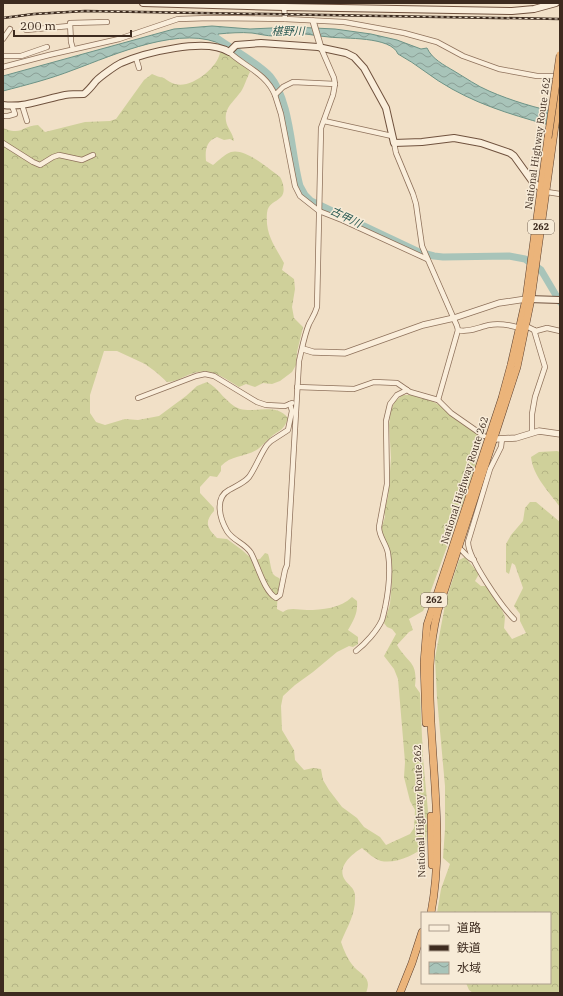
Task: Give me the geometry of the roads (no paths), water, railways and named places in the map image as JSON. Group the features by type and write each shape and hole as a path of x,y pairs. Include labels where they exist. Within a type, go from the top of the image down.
{"highway":[{"name":"National Highway Route 262","path":"427,912 432,858 424,678 424,649 427,625 456,547 516,367 529,299 551,139 560,55"},
{"name":"National Highway Route 262","path":"551,139 560,89"},
{"name":"National Highway Route 262","path":"431,912 435,892 437,853 429,679 430,653 434,625 456,547"},
{"path":"400,993 421,935"},
{"path":"405,993 421,952"}],"main road":[{"path":"143,3 512,11 534,9 556,3"},
{"path":"3,105 22,105 65,95 84,94 97,80 121,64 139,56 158,51 195,46 231,50 239,44 260,43 320,47 346,53 360,62 386,108 394,143 422,142 454,138 481,143 510,153 514,156 532,181 544,190"},
{"path":"529,299 557,300"}],"street":[{"path":"284,5 285,19"},
{"path":"3,67 119,38 178,19 224,18 344,22 404,33 436,42 463,56 499,69 537,76 560,76"},
{"path":"26,30 49,26 69,26 70,23 107,22"},
{"path":"290,404 292,411 288,430 267,445 249,478 224,494 219,508 222,522 227,532 249,550 267,588 272,596 276,598 280,595 287,565 299,361 306,334 317,307 321,134 335,84 334,78 320,47 313,22"},
{"path":"69,26 73,49"},
{"path":"3,39 10,29"},
{"path":"3,56 21,56 44,48 49,55"},
{"path":"231,50 263,77 276,94 297,192 305,201 319,211 426,258"},
{"path":"136,58 139,68"},
{"path":"276,94 293,82 335,84"},
{"path":"22,105 27,121"},
{"path":"7,117 15,114 12,106"},
{"path":"324,121 392,136"},
{"path":"3,143 40,165 59,155 82,160 93,155"},
{"path":"394,143 396,153 416,204 422,246 426,258 454,318 458,330 438,400"},
{"path":"544,190 560,194"},
{"path":"303,349 313,352 345,353 423,325 454,318 499,302 529,299"},
{"path":"458,330 463,332 490,325 501,325 523,327 536,331 547,328 560,331"},
{"path":"532,433 532,414 535,397 545,367 534,330"},
{"path":"138,398 189,378 205,374 214,376 256,402 266,405 285,406 296,400"},
{"path":"297,387 354,389 374,382 397,383 407,390 438,400 451,413 484,436"},
{"path":"356,651 379,625 382,620 387,600 390,569 386,546 379,533 387,484 386,421 390,404 398,395 407,390"},
{"path":"514,619 506,611 474,560 470,553 468,542 490,469 501,447 499,439 516,438 532,433 547,432 560,434"},
{"path":"456,547 462,550 469,559 474,560"}],"water":[{"name":"椹野川","path":"212,26 250,29 293,27 335,29 371,34 397,40 421,49 427,48 429,52 439,61 485,89 524,104 560,113 560,128 505,112 465,96 438,81 412,62 398,54 394,48 386,44 377,41 297,33 274,36 252,33 218,34 218,37 224,42 225,46 208,40 189,38 169,40 128,50 38,82 3,91 3,76 174,29"}],"waterway":[{"name":"古甲川","path":"217,38 265,71 277,87 290,128 300,186 305,195 311,201 419,252 443,257 509,256 525,259 541,270 560,302"}],"railway":[{"path":"3,18 34,14 85,11 560,19"}]}
